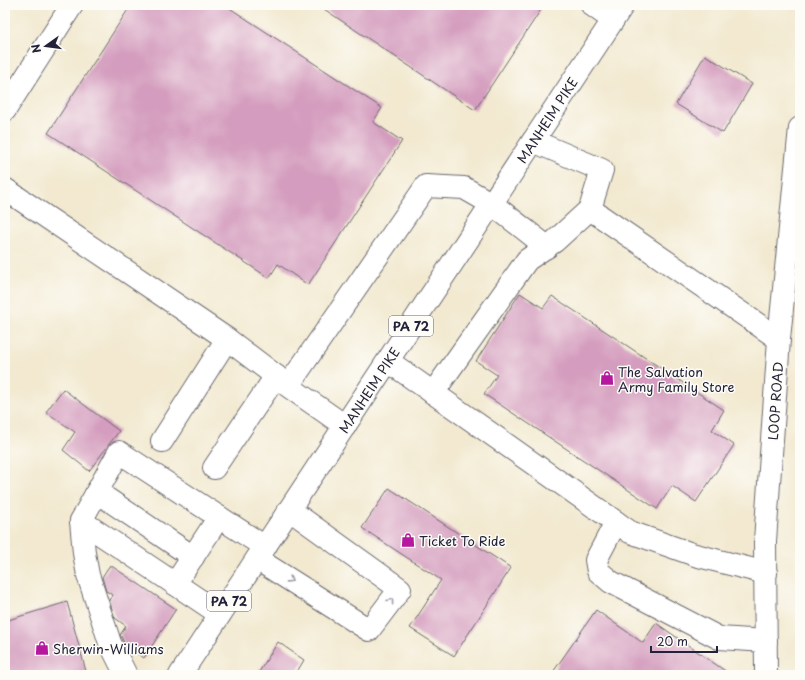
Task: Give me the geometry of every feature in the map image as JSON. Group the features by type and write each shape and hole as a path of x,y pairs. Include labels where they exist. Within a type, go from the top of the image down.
{"main road":[{"path":"5,110 72,5"},
{"path":"592,5 618,12"},
{"name":"MANHEIM PIKE","path":"180,675 618,12"},
{"name":"LOOP ROAD","path":"766,675 766,541 779,339 800,128"},
{"path":"433,392 527,260 555,241 590,209 602,170 533,141"},
{"path":"214,468 282,381 426,186 464,188 492,204 547,247"},
{"path":"5,189 227,339 345,426"},
{"path":"590,209 779,339"},
{"path":"162,441 227,339"},
{"path":"388,361 630,532 695,555 766,573"},
{"path":"126,675 110,642 88,576 81,521 119,452 219,517 261,553 369,630 400,589 290,510"},
{"path":"97,492 193,557"},
{"path":"175,584 219,517"},
{"path":"81,521 220,614"},
{"path":"616,522 596,560 598,571 611,582 719,638 766,641"}],"building":[{"path":"131,5 225,5 382,108 373,122 402,141 308,285 278,264 269,278 48,133"},
{"path":"318,5 544,5 475,110"},
{"path":"705,55 752,84 723,133 676,104"},
{"path":"520,293 543,308 552,296 724,410 712,430 734,445 696,502 672,486 657,509 484,394 497,375 476,361"},
{"path":"63,389 119,431 89,471 63,450 75,432 46,412"},
{"path":"389,488 511,568 454,656 410,628 441,580 362,528"},
{"path":"110,565 176,609 144,658 125,645 120,635 126,626 115,618 109,600 113,595 106,591 102,577"},
{"name":"Sherwin-Williams","path":"67,602 87,675 5,675 5,621"},
{"path":"596,610 643,643 656,623 731,675 551,675"},
{"path":"278,642 304,660 295,675 257,675"}],"place":[{"name":"The Salvation Army Family Store","path":"607,378"},
{"name":"Ticket To Ride","path":"408,540"},
{"name":"Sherwin-Williams","path":"42,648"}]}
